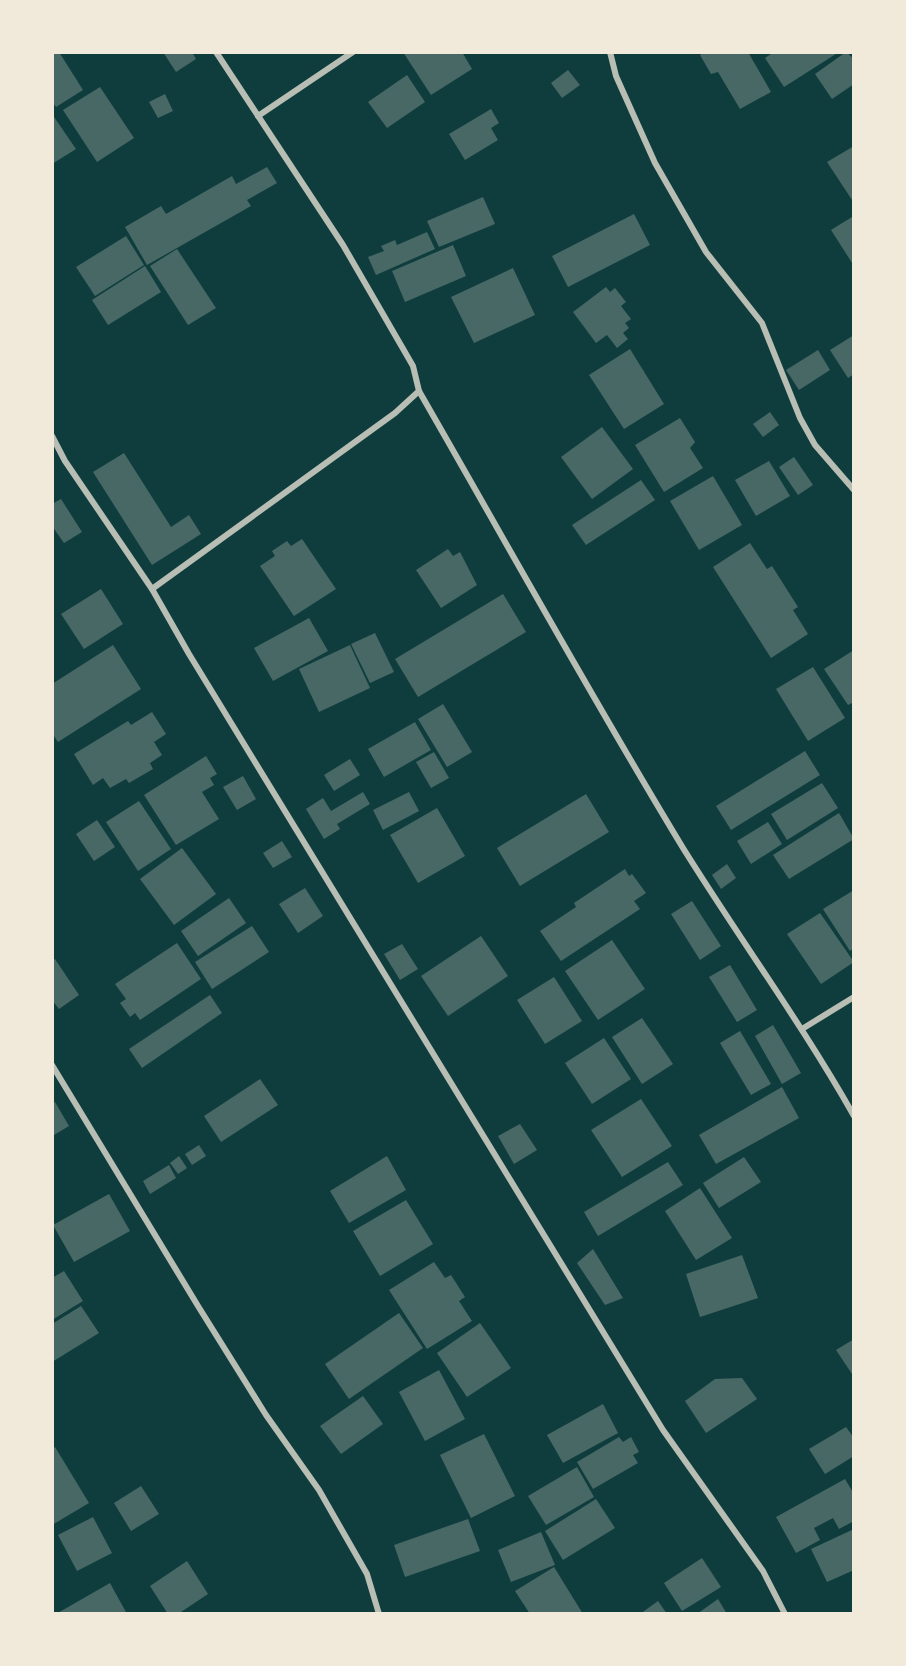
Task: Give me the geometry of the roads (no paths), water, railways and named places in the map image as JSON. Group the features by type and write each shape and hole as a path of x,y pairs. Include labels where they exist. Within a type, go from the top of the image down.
{"street":[{"path":"216,52 343,245 413,366 419,392 667,822 724,915 802,1029 854,1116"},
{"path":"258,116 353,52"},
{"path":"610,52 616,76 655,163 705,252 762,323 800,418 816,445 854,490"},
{"path":"152,589 395,413 419,392"},
{"path":"52,436 65,461 152,589 189,654 663,1430 763,1571 785,1614"},
{"path":"802,1029 854,997"},
{"path":"52,1065 266,1415 319,1490 367,1574 380,1614"}]}
